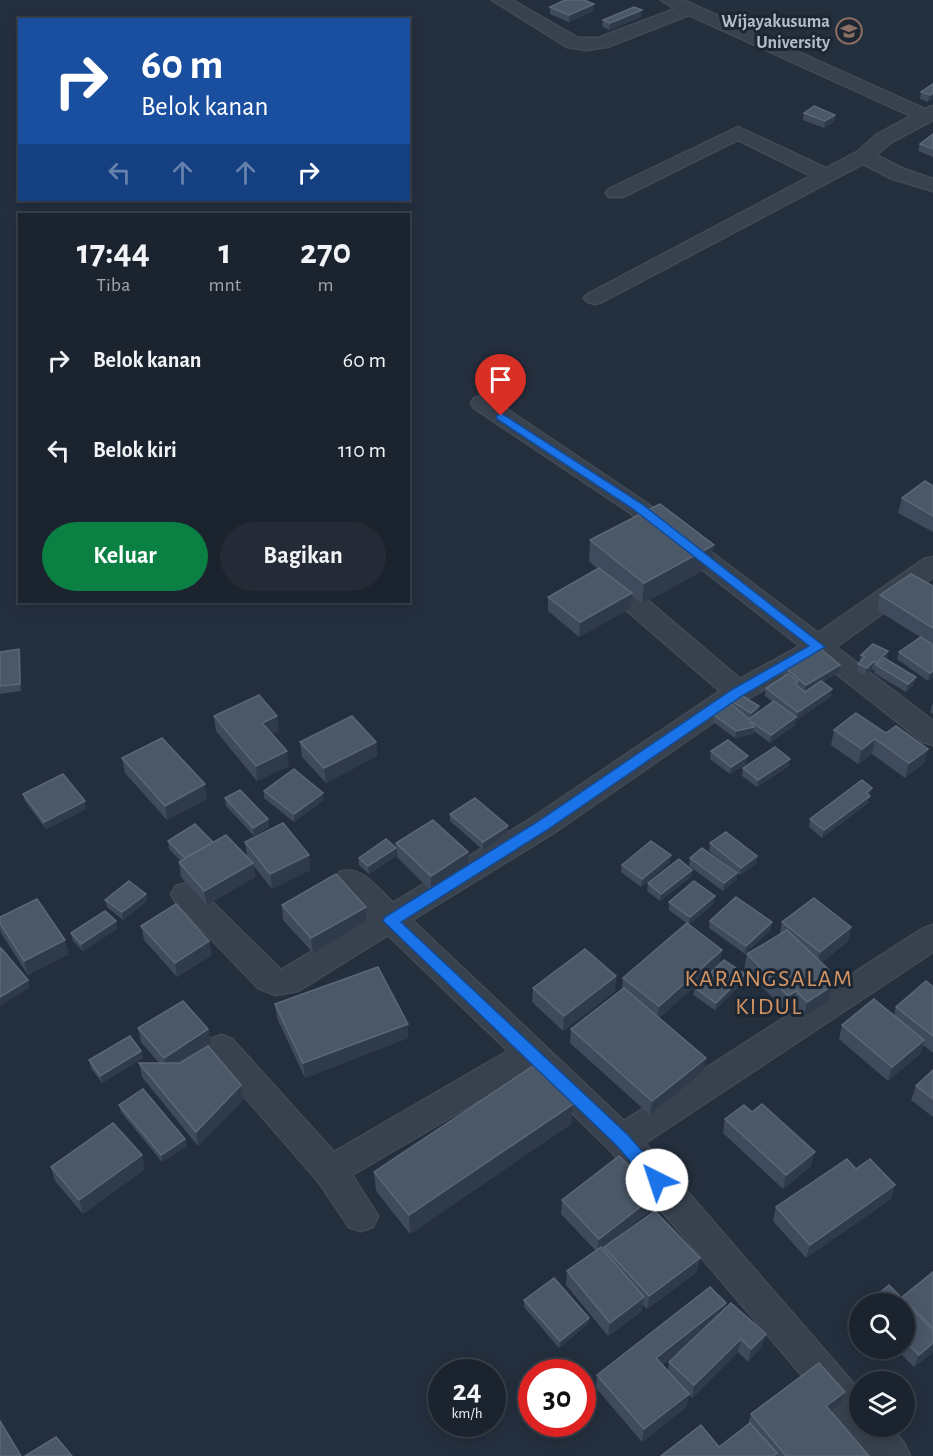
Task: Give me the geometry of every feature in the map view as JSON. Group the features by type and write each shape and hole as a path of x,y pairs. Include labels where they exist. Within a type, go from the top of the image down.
{"street":[{"path":"500,0 573,43 586,45 601,43 687,10"},
{"path":"669,0 687,10 930,114"},
{"path":"595,298 864,156 883,140 930,114"},
{"path":"616,193 738,133 826,176"},
{"path":"864,156 883,169 903,178 933,185"},
{"path":"482,403 637,507 933,735"},
{"path":"186,894 269,980 276,983 287,982 391,921 542,826 738,692 819,647 834,633 933,565"},
{"path":"611,583 738,692"},
{"path":"350,880 622,1140 849,1406"},
{"path":"622,1140 933,937"},
{"path":"221,1048 330,1171 361,1216"},
{"path":"330,1171 531,1054"},
{"path":"875,1437 891,1456"}],"building":[{"path":"565,0 584,0 594,4 569,15 550,7"},
{"path":"634,7 642,10 610,23 603,20"},
{"path":"933,84 933,93 930,95 921,92"},
{"path":"814,106 835,115 825,121 804,113"},
{"path":"933,134 933,149 920,144"},
{"path":"925,481 933,486 933,516 902,498"},
{"path":"660,504 714,545 644,583 590,540"},
{"path":"599,568 632,593 580,622 548,597"},
{"path":"911,574 933,586 933,628 880,595"},
{"path":"921,637 933,645 933,671 930,673 899,652"},
{"path":"873,644 888,651 867,668 858,664 865,657 861,655"},
{"path":"817,646 840,665 806,685 783,666"},
{"path":"19,649 20,684 0,686 0,652"},
{"path":"884,658 916,677 908,684 876,665"},
{"path":"788,674 798,681 795,684 805,692 821,681 832,689 798,712 766,688"},
{"path":"259,695 277,716 262,723 287,751 256,766 214,716"},
{"path":"741,695 759,706 751,713 733,702"},
{"path":"774,701 796,717 771,735 750,721 754,727 736,731 714,715 730,703 749,719"},
{"path":"856,713 886,733 896,726 928,749 909,763 875,739 862,749 834,730"},
{"path":"352,716 376,742 324,768 300,742"},
{"path":"162,738 205,784 165,806 122,758"},
{"path":"728,740 748,756 731,767 711,751"},
{"path":"775,747 790,759 758,780 743,768"},
{"path":"294,769 323,793 294,814 264,791"},
{"path":"63,774 85,801 44,822 23,794"},
{"path":"862,780 872,788 866,793 870,796 824,830 810,819"},
{"path":"240,790 268,819 253,828 225,798"},
{"path":"475,798 508,826 483,842 450,814"},
{"path":"433,820 468,852 431,876 396,843"},
{"path":"283,823 309,855 270,874 245,842"},
{"path":"195,824 213,842 185,858 168,841"},
{"path":"726,832 757,856 741,868 710,843"},
{"path":"226,835 253,863 204,891 179,862"},
{"path":"386,839 396,848 368,866 359,858"},
{"path":"651,841 671,855 642,879 622,865"},
{"path":"702,848 737,873 724,883 690,858"},
{"path":"679,859 692,870 661,894 648,883"},
{"path":"336,874 366,907 311,938 282,905"},
{"path":"129,881 146,894 122,912 105,900"},
{"path":"694,881 715,896 690,917 669,902"},
{"path":"736,897 772,922 746,946 710,921"},
{"path":"814,898 851,927 820,952 782,922"},
{"path":"37,899 65,940 24,961 0,923 0,917"},
{"path":"176,904 209,941 175,963 141,926"},
{"path":"105,911 116,921 81,944 71,933"},
{"path":"687,923 722,950 659,1006 623,978"},
{"path":"787,930 829,970 821,976 832,986 807,1002 796,991 788,996 747,954"},
{"path":"0,948 28,980 0,997"},
{"path":"585,949 616,976 564,1016 533,988"},
{"path":"724,960 745,974 716,1003 695,988"},
{"path":"378,967 408,1024 303,1063 275,1004"},
{"path":"926,981 933,987 933,1036 896,1007"},
{"path":"624,988 706,1058 652,1101 571,1029"},
{"path":"874,999 924,1040 892,1067 842,1025"},
{"path":"183,1001 208,1029 164,1058 138,1028"},
{"path":"130,1036 141,1051 100,1076 89,1060"},
{"path":"208,1046 241,1085 196,1132 139,1063 180,1063"},
{"path":"536,1064 573,1104 409,1215 374,1172"},
{"path":"933,1070 933,1099 916,1086"},
{"path":"143,1089 185,1139 161,1155 119,1105"},
{"path":"762,1104 815,1152 786,1175 725,1119 744,1105 752,1112"},
{"path":"113,1123 142,1155 79,1200 51,1167"},
{"path":"619,1156 657,1194 599,1239 562,1200"},
{"path":"847,1159 856,1169 870,1159 895,1185 810,1245 776,1207"},
{"path":"655,1211 700,1258 649,1296 604,1247"},
{"path":"601,1247 644,1297 610,1323 567,1271"},
{"path":"933,1272 933,1328 915,1310 915,1293 907,1293"},
{"path":"554,1278 589,1318 560,1341 524,1300"},
{"path":"889,1285 897,1293 879,1293"},
{"path":"710,1287 726,1303 656,1358 689,1394 644,1429 597,1375"},
{"path":"731,1303 766,1334 751,1349 741,1339 694,1385 669,1362"},
{"path":"915,1312 933,1330 933,1343 919,1355 915,1351"},
{"path":"819,1363 845,1392 826,1406 849,1433 849,1437 853,1437 869,1456 786,1456 751,1414"},
{"path":"0,1421 21,1456 0,1456"},
{"path":"750,1423 777,1453 773,1456 661,1456 701,1425 719,1447"},
{"path":"56,1437 72,1456 25,1456"}],"place":[{"name":"Wijayakusuma University","path":"849,31"}],"district":[{"name":"KARANGSALAM KIDUL","path":"769,992"}],"route":[{"path":"501,416 637,507 819,647 738,692 542,826 391,921 622,1140 657,1180"}]}
